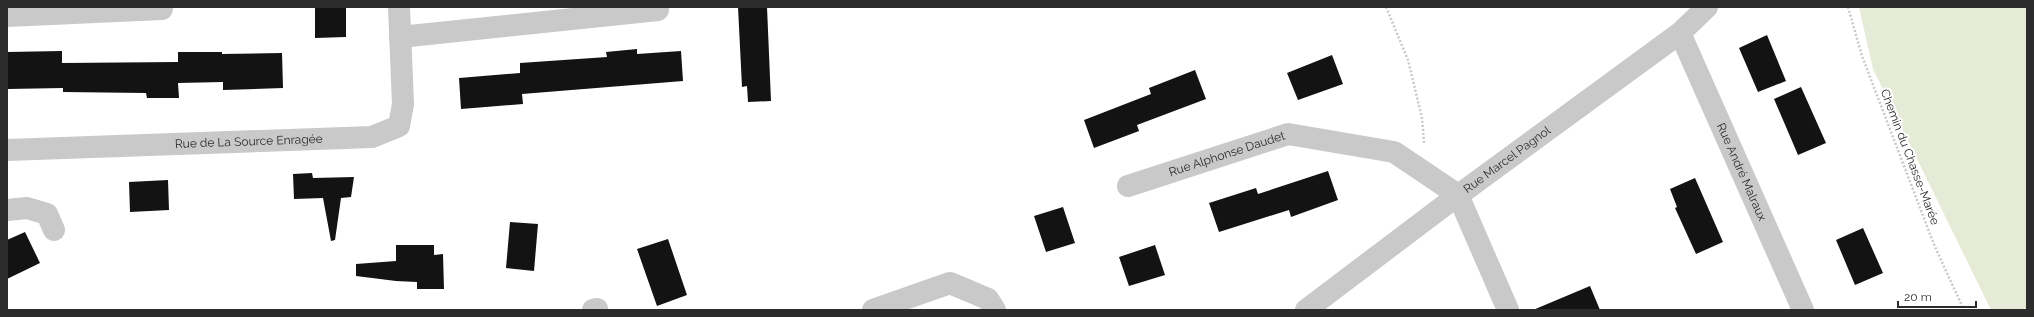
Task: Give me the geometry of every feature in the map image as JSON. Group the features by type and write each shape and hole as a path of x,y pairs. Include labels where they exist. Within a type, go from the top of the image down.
{"street":[{"name":"Rue de La Source Enragée","path":"7,150 372,137 399,126 403,104 399,7"},
{"path":"400,37 658,10 658,7"},
{"name":"Rue Marcel Pagnol","path":"1306,310 1458,195 1680,33 1707,7"},
{"path":"7,16 162,9"},
{"name":"Rue André Malraux","path":"1680,33 1803,310"},
{"name":"Rue Alphonse Daudet","path":"1128,186 1288,134 1394,152 1458,195"},
{"path":"1458,195 1508,310"},
{"path":"7,210 27,208 47,214 54,230"},
{"path":"873,310 950,283 988,299 995,310"}],"path":[{"path":"1386,7 1408,60 1422,118 1424,141 1420,169"},
{"name":"Chemin du Chasse-Marée","path":"1848,7 1862,56 1915,196 1935,247 1964,310"}],"green space":[{"path":"1859,7 2027,7 2027,310 1991,310 1873,69"}],"building":[{"path":"315,7 346,7 346,37 315,38"},
{"path":"738,7 767,7 771,101 748,102 747,86 742,87"},
{"path":"1767,35 1786,81 1758,92 1739,48"},
{"path":"637,49 637,54 681,51 683,81 522,94 523,104 461,109 459,78 520,73 520,63 607,57 606,52"},
{"path":"62,51 62,63 178,62 178,52 222,52 222,54 282,53 283,88 223,90 223,82 178,83 179,98 147,98 146,93 63,92 63,88 7,89 7,52"},
{"path":"1332,55 1343,84 1298,100 1287,73"},
{"path":"1195,70 1206,99 1137,125 1139,131 1094,148 1084,120 1151,94 1149,88"},
{"path":"1801,87 1826,143 1798,155 1774,99"},
{"path":"1328,171 1338,200 1291,217 1289,210 1219,232 1209,203 1256,188 1258,194"},
{"path":"312,173 313,178 354,177 351,197 341,198 335,240 331,241 323,198 294,199 293,174"},
{"path":"1695,178 1723,242 1696,254 1675,208 1677,207 1670,189"},
{"path":"168,180 169,210 130,212 129,182"},
{"path":"1063,207 1075,243 1046,252 1034,216"},
{"path":"510,222 538,224 534,271 506,268"},
{"path":"1863,228 1883,273 1855,285 1836,240"},
{"path":"25,232 40,263 7,279 7,240"},
{"path":"668,239 687,295 657,306 637,249"},
{"path":"396,245 434,245 434,255 443,254 444,289 417,289 417,282 356,276 356,264 396,261"},
{"path":"1155,245 1165,275 1129,286 1119,257"},
{"path":"1590,286 1600,310 1533,310"}]}
